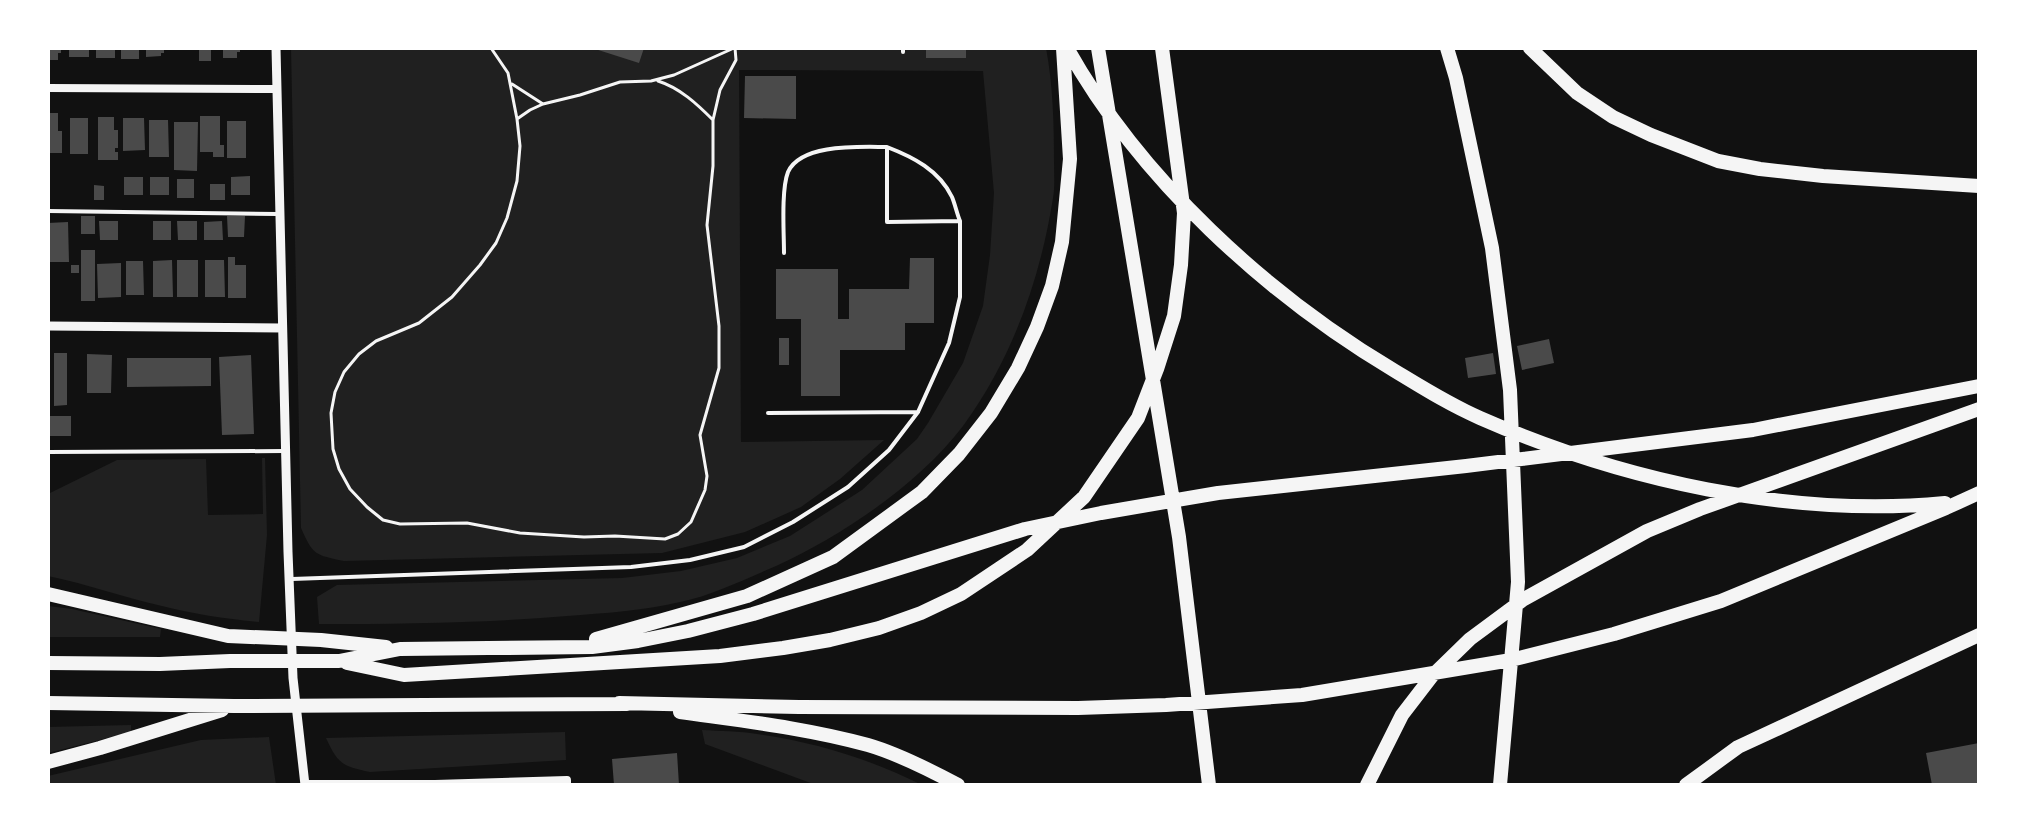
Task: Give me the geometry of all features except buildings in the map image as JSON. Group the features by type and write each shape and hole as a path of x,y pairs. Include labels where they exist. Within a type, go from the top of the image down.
{"highway":[{"path":"1065,48 1117,124 1168,185 1231,249 1282,294 1333,332 1435,396 1479,418 1615,468 1720,493 1819,504 1915,506 1979,500"},
{"path":"572,646 747,596 833,557 922,492 959,454 991,413 1018,368 1052,286 1062,242 1070,159 1065,48"},
{"path":"1098,48 1179,537 1209,785"},
{"path":"339,661 404,675 720,656 783,648 879,628 921,613 961,594 1027,550 1084,497 1138,418 1174,316 1184,213 1162,48"},
{"path":"1447,48 1492,248 1510,390 1518,582 1500,785"},
{"path":"1530,48 1577,93 1613,117 1718,161 1823,176 1979,186"},
{"path":"48,594 228,636 321,640 400,649 592,647 688,631 753,614 1025,529 1101,513 1218,493 1753,430 1979,386"},
{"path":"1368,783 1402,715 1432,676 1470,639 1524,599 1661,526 1979,409"},
{"path":"48,703 234,706 619,703 1078,708 1302,695 1511,660 1614,634 1721,601 1979,493"},
{"path":"1686,785 1738,747 1979,635"},
{"path":"48,663 320,662 400,649"},
{"path":"619,703 815,732 871,746 958,785"},
{"path":"48,762 234,706"}],"street":[{"path":"276,48 289,579 293,678 305,785 567,782"},
{"path":"48,88 277,89"},
{"path":"48,326 282,328"}],"lane":[{"path":"289,579 631,567 690,560 744,547 793,522 848,487 889,450 918,412 949,343 960,297 960,221 951,195 932,171 915,158 887,147 850,146 824,150 797,159 788,172 784,253"},
{"path":"887,147 887,222 960,221"},
{"path":"48,211 280,214"},
{"path":"768,413 918,412"},
{"path":"48,452 286,451"}],"path":[{"path":"491,48 511,83 520,146 517,181 507,218 496,243 462,287 419,323 376,341 359,354 344,372 335,392 330,431 339,469 350,489 367,507 383,520 400,524 467,523 520,533 665,539 678,534 691,522 705,490 707,476 700,435 719,368 718,315 707,225 713,166 713,120 720,90 736,60 735,48 674,75 655,80 620,82 543,104 517,119"},
{"path":"655,80 684,94 713,120"},
{"path":"511,83 543,104"}],"shaded area":[{"path":"291,48 1046,48 1053,105 1054,189 1040,259 1022,318 996,374 963,426 945,447 902,488 853,524 776,566 705,595 638,610 474,622 319,624 317,597 337,585 622,578 681,571 737,558 790,536 862,490 917,439 928,423 963,363 983,306 994,193 983,71 739,70 741,442 884,440 840,479 801,507 745,532 662,553 344,561 316,552 301,528"},
{"path":"262,458 265,458 267,535 259,622 174,609 48,576 48,494 117,460 206,459 208,515 263,514"},
{"path":"48,606 161,629 160,637 48,637"},
{"path":"131,725 131,732 48,753 48,727"},
{"path":"702,730 779,737 821,747 882,767 922,785 816,785 705,744"},
{"path":"565,732 566,760 370,772 342,762 326,738"},
{"path":"269,737 276,785 48,785 48,776 201,740"}]}
